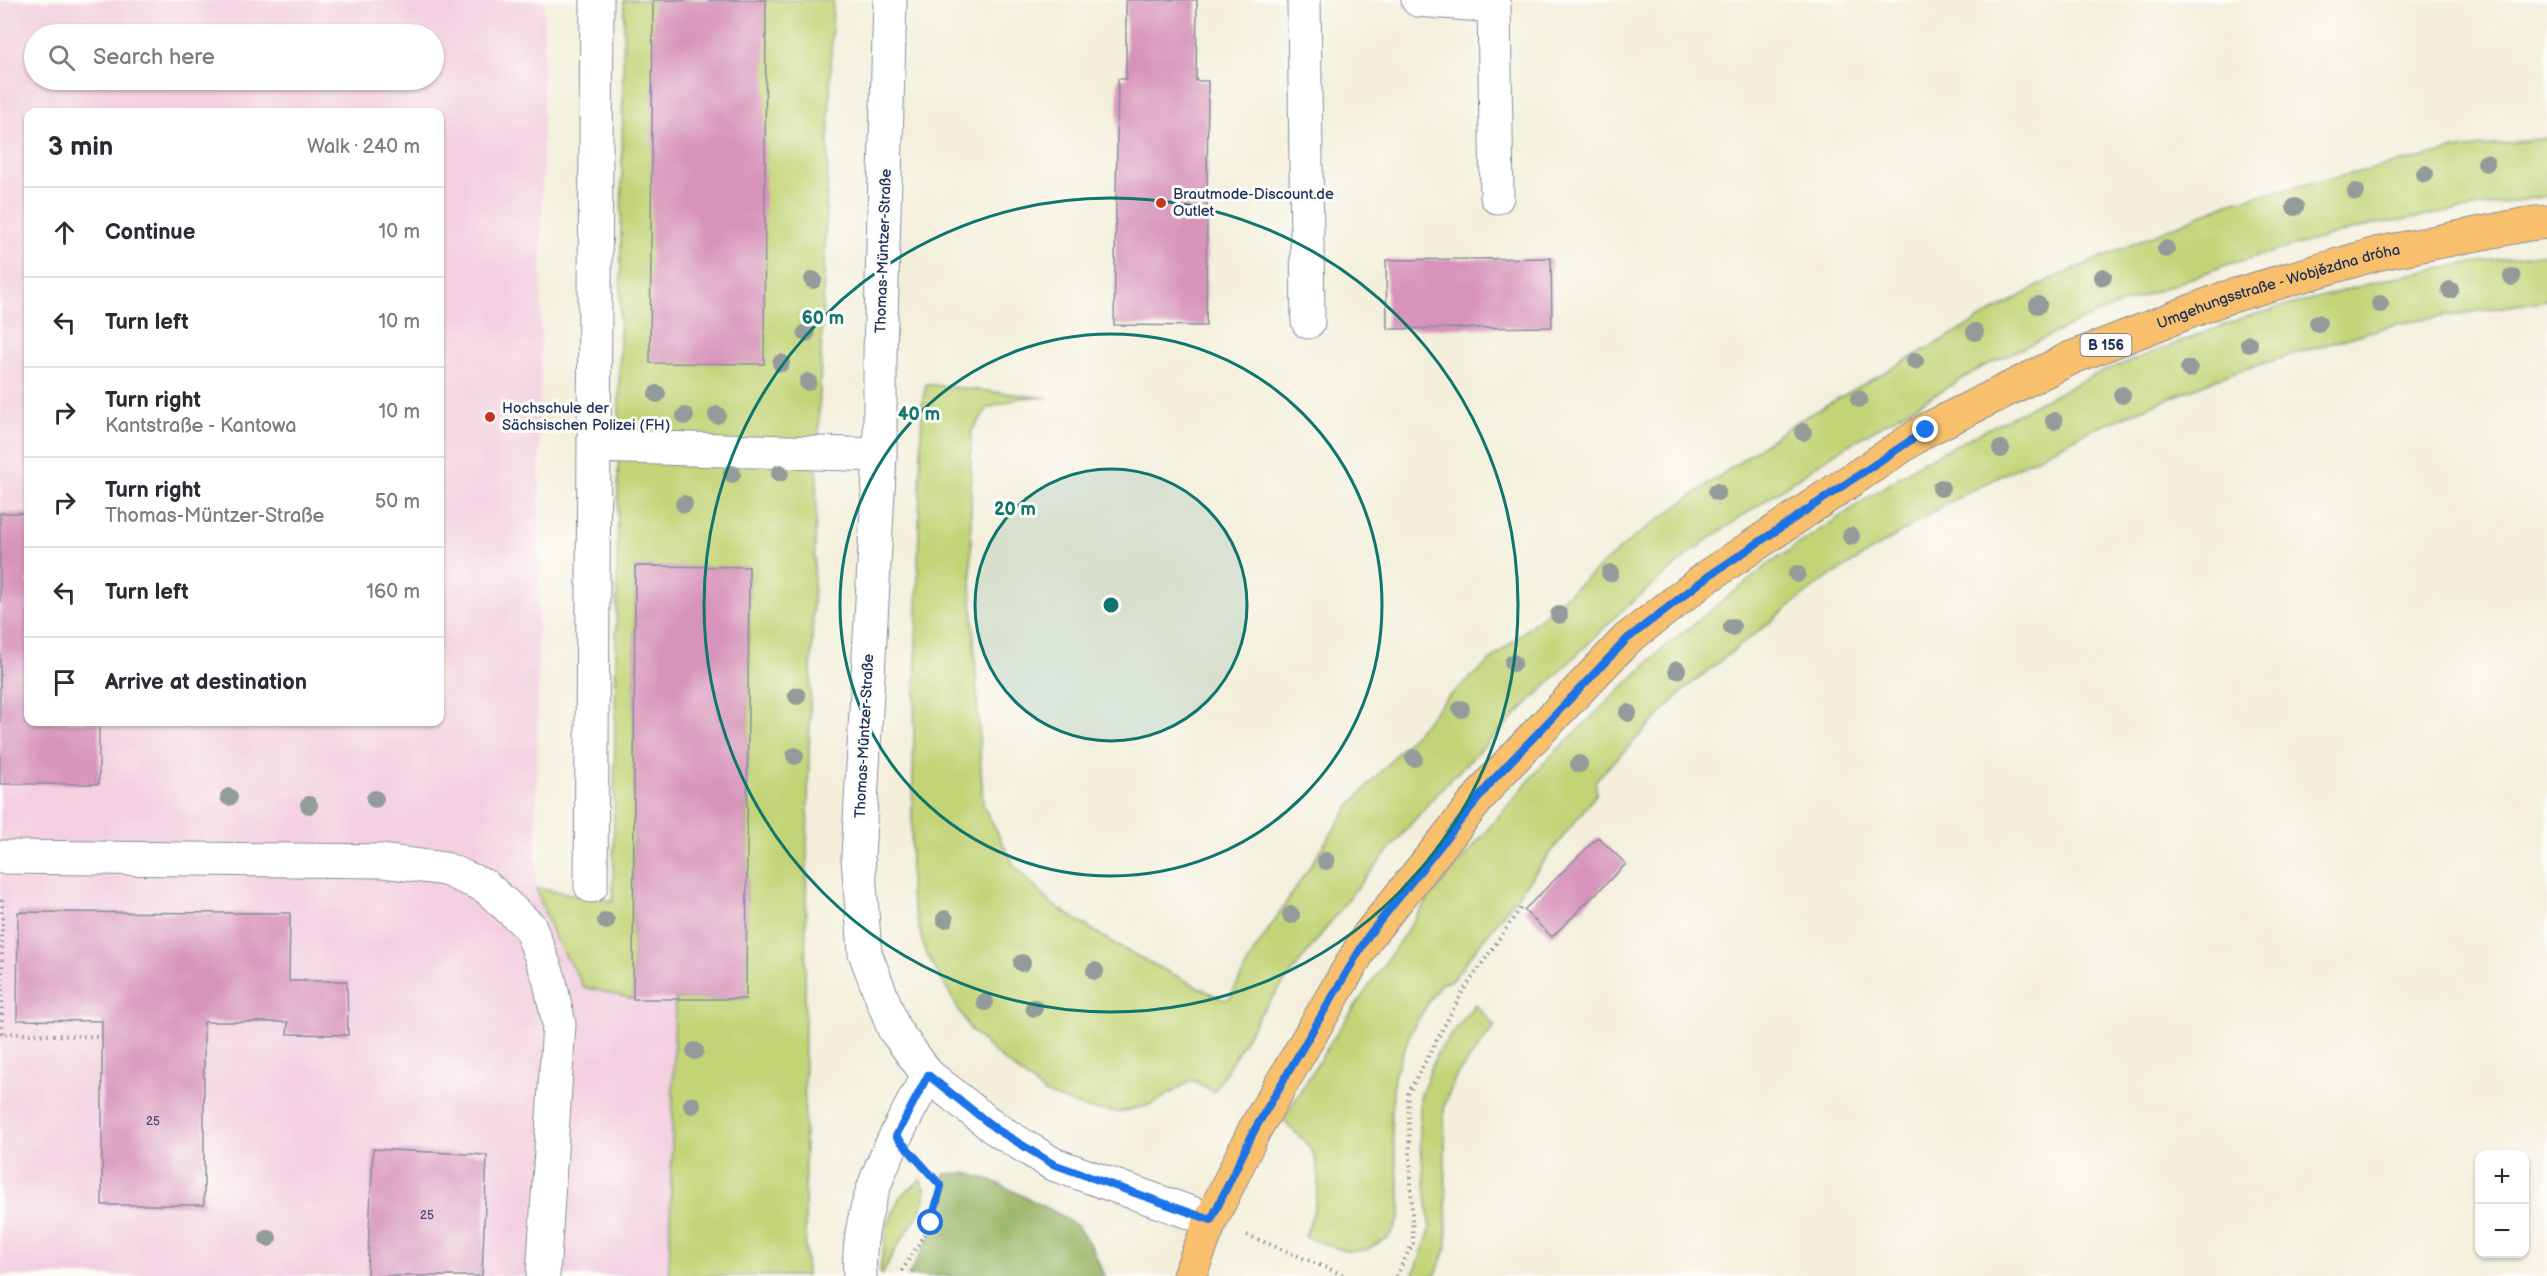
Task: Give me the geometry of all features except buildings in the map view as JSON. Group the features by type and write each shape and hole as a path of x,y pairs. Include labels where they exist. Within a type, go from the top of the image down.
{"main road":[{"name":"Umgehungsstraße - Wobjězdna dróha","path":"1211,1220 1255,1129 1368,936 1501,771 1627,639 1710,575 1926,430 2071,358 2225,298 2376,254 2547,222"},
{"name":"B 156","path":"1189,1276 1211,1220"}],"street":[{"path":"591,886 597,0"},
{"name":"Thomas-Müntzer-Straße","path":"890,0 880,354 880,455 858,857 865,952 894,1029 928,1075 996,1129 1053,1164 1211,1220"},
{"path":"1304,0 1308,322"},
{"path":"1418,0 1494,6 1497,197"},
{"path":"595,446 880,455"},
{"path":"1,857 382,861 445,869 485,886 530,927 549,978 559,1024 543,1276"},
{"path":"860,1276 859,1263 866,1207 896,1136 928,1075"}],"path":[{"path":"1,857 1,1034 103,1037"},
{"path":"1396,1276 1413,1243 1408,1094 1463,991 1522,906"},
{"path":"896,1136 941,1186 931,1223 899,1276"},
{"path":"1211,1220 1346,1276"}],"shaded area":[{"name":"Hochschule der Sächsischen Polizei (FH)","path":"0,0 544,0 536,888 572,923 633,948 633,998 675,999 672,1134 804,1153 806,1276 0,1276"}],"green space":[{"path":"624,0 833,0 808,798 805,957 806,1276 669,1276 675,999 746,999 749,567 635,567 633,999 584,987 554,937 536,888 613,901"},
{"path":"2547,138 2547,196 2370,225 2226,265 2098,313 1984,366 1836,452 1703,543 1617,615 1439,791 1356,889 1260,1014 1214,1092 1193,1080 1150,1105 1120,1112 1088,1109 1046,1094 996,1054 970,1029 925,951 910,895 922,405 926,384 1048,398 1020,398 988,408 971,432 971,583 983,805 1014,865 1050,903 1121,948 1224,1000 1230,998 1254,952 1348,808 1446,699 1633,538 1791,425 2051,279 2231,202 2453,150"},
{"path":"2547,253 2547,300 2396,324 2234,372 2089,431 1948,503 1818,584 1686,688 1595,781 1597,793 1452,980 1440,984 1412,1029 1394,1076 1391,1119 1400,1195 1400,1218 1388,1238 1365,1250 1345,1251 1305,1237 1318,1192 1317,1168 1309,1147 1283,1120 1331,1042 1427,901 1544,763 1661,650 1769,564 1922,462 2094,375 2245,317 2395,277 2469,263"},
{"path":"1475,1004 1495,1026 1456,1076 1444,1106 1447,1247 1435,1276 1413,1276 1430,1230 1420,1140 1420,1098 1436,1055"},
{"path":"965,1173 991,1180 1053,1211 1077,1226 1093,1249 1104,1276 908,1276 936,1226 945,1190 944,1174"},
{"path":"920,1180 925,1189 925,1199 917,1217 882,1275 880,1270 887,1227 899,1198"}],"place":[{"name":"Brautmode-Discount.de Outlet","path":"1161,203"},
{"name":"Hochschule der Sächsischen Polizei (FH)","path":"490,417"}],"route":[{"path":"931,1223 941,1186 896,1136 928,1075 996,1129 1053,1164 1211,1220 1255,1129 1368,936 1493,780 1627,639 1710,575 1926,430"}]}
